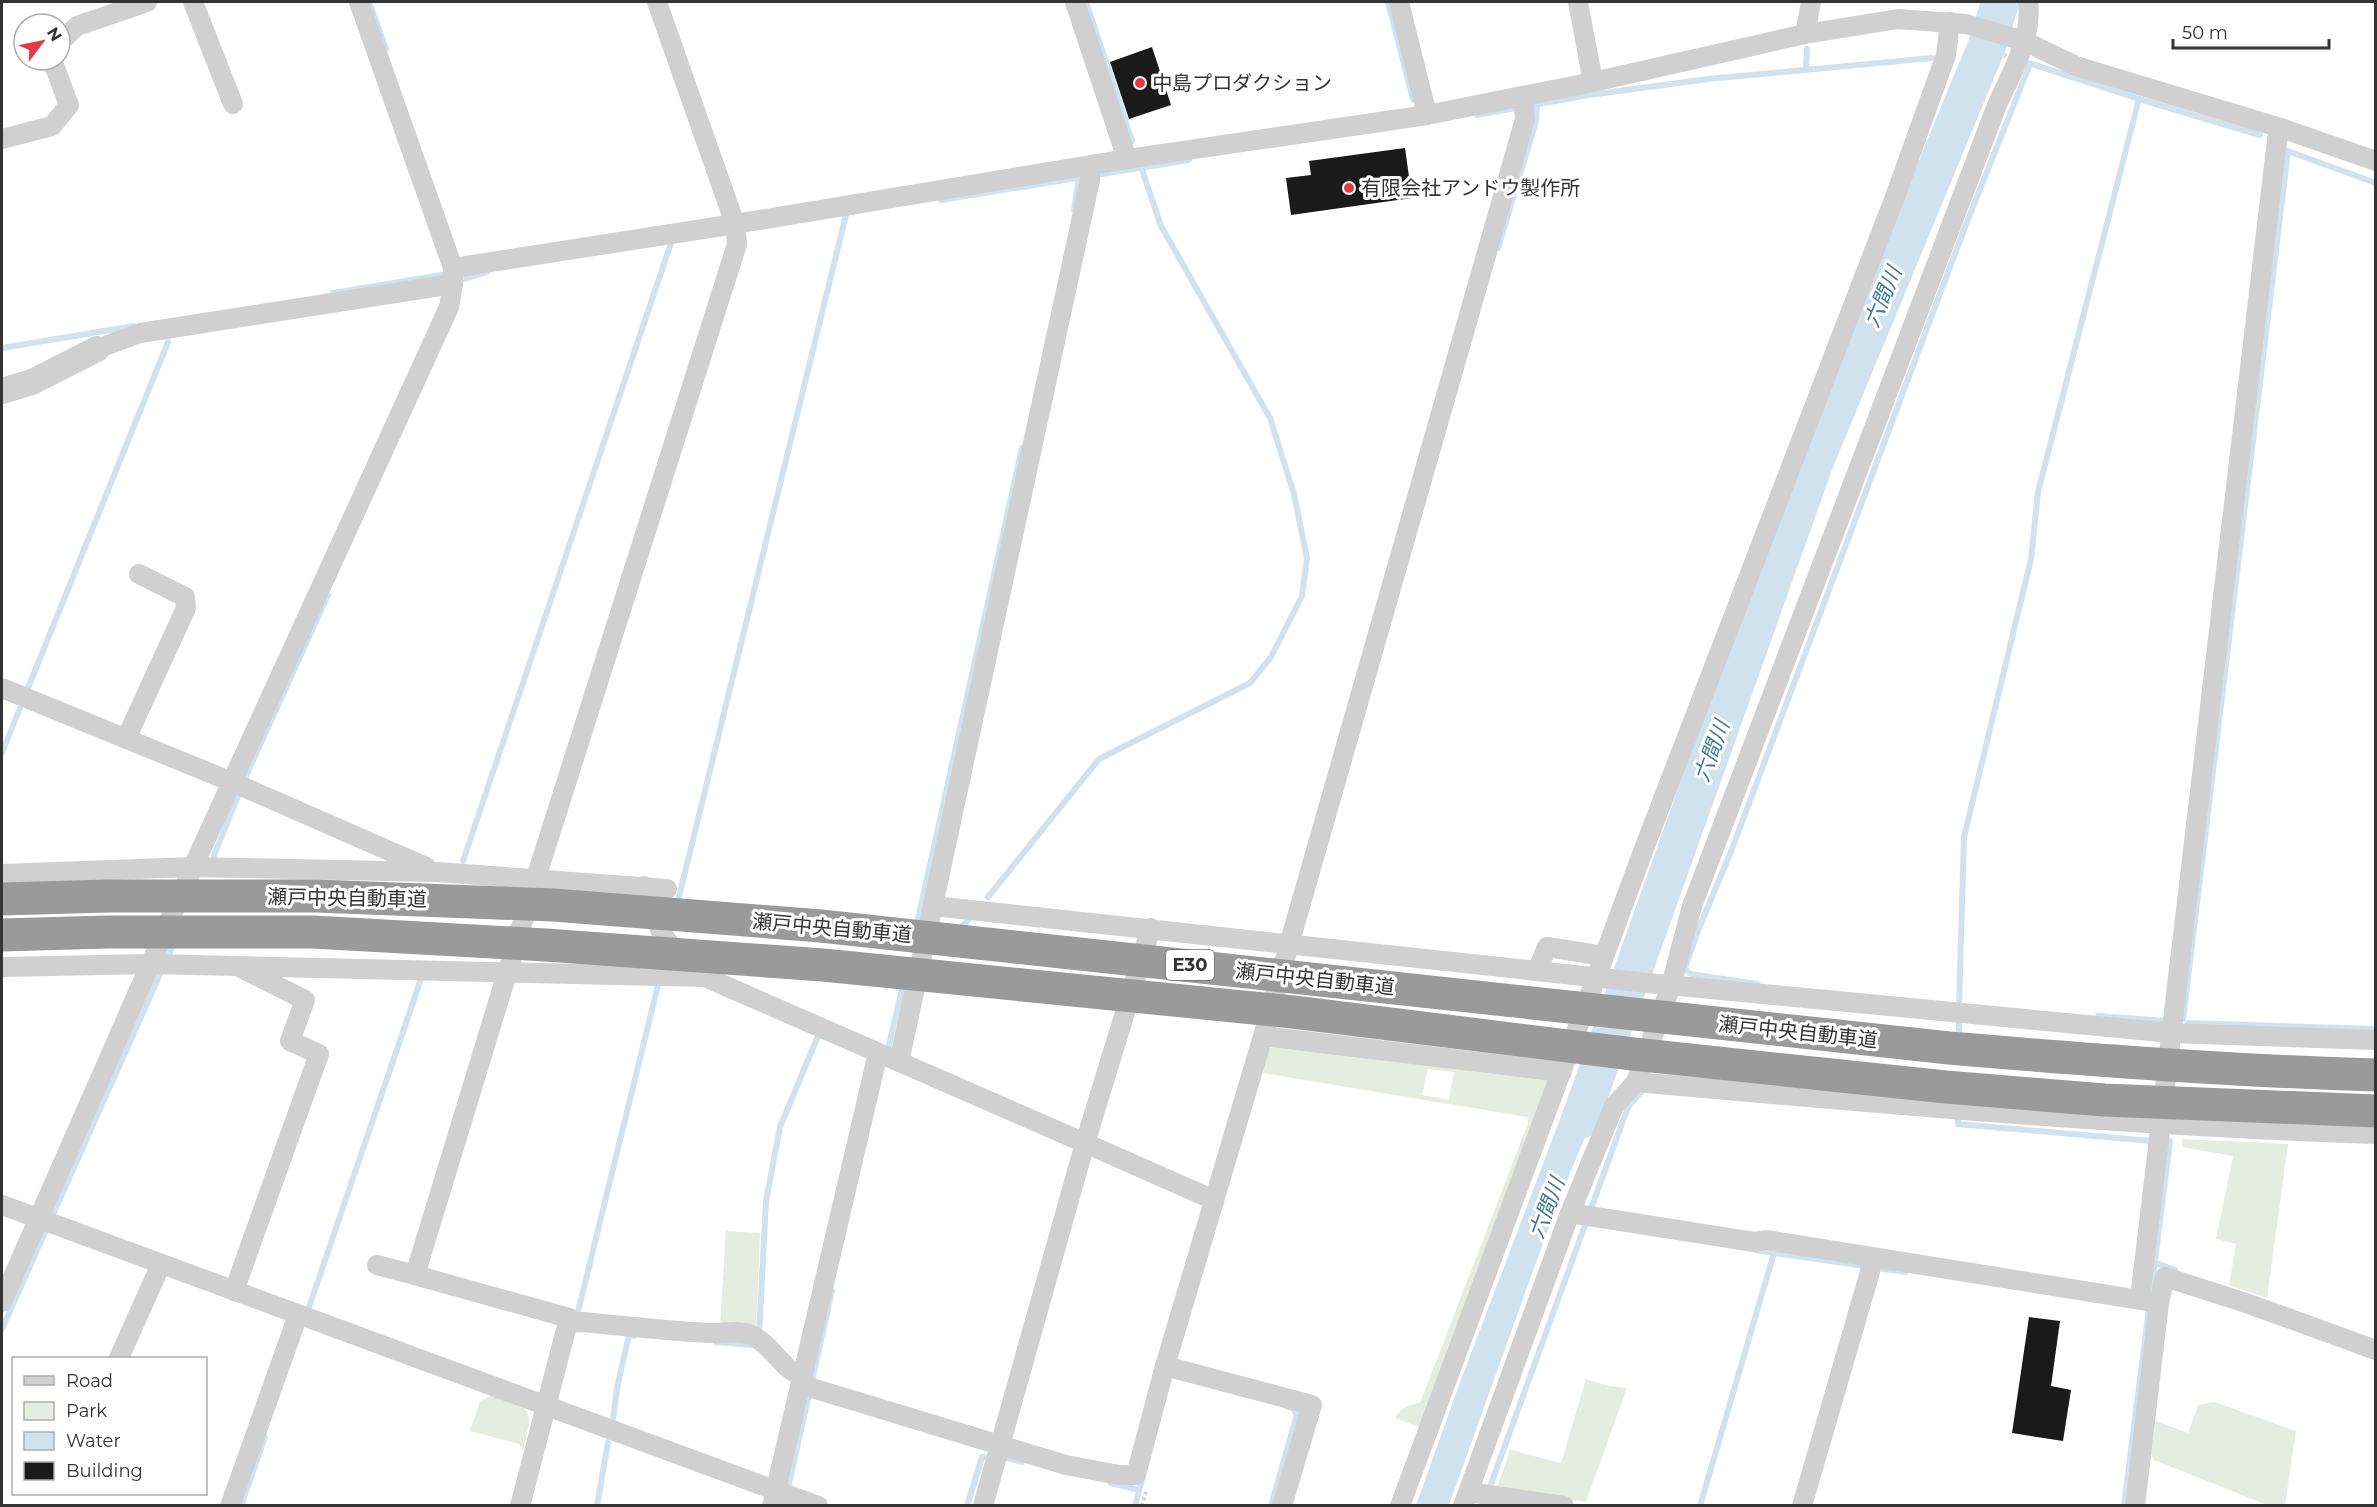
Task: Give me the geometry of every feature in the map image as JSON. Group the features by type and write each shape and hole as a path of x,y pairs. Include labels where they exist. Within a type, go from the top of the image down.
{"highway":[{"name":"瀬戸中央自動車道","path":"2,899 108,896 305,896 553,905 821,926 1949,1048 2257,1071 2376,1075"},
{"name":"瀬戸中央自動車道","path":"2,935 107,932 313,932 569,946 823,965 1258,1009 1633,1054 1946,1087 2104,1100 2376,1111"}],"street":[{"path":"72,31 77,26 147,2"},
{"path":"194,2 233,104"},
{"path":"2,1302 46,1221 205,867 449,307 458,271 359,2"},
{"path":"415,1275 536,878 737,244 735,230 657,2"},
{"path":"1075,2 1127,159"},
{"path":"1399,2 1427,114"},
{"path":"1578,2 1593,82"},
{"path":"1805,34 1810,2"},
{"path":"1564,1506 1476,1496 1582,1215 1614,1106 1636,1082 1664,985 1692,906 1997,105 2029,12 2028,2"},
{"path":"2,391 32,382 97,349 140,333 458,271 735,230 1089,173 1127,159 1427,114 1524,103 1593,82 1805,34 1899,19 1958,23 2020,40 2076,66 2282,128 2376,161"},
{"path":"1400,1506 1653,824 1896,194 1958,23"},
{"path":"2,139 52,126 69,105 57,72"},
{"path":"377,1265 569,1318 573,1323 713,1333 738,1331 759,1339 782,1364 807,1384 997,1453 1119,1475 1136,1475 1170,1368 1214,1200 1263,1036 1524,103"},
{"path":"2135,1506 2160,1126 2277,140 2282,128"},
{"path":"780,1496 887,1057 933,906 1089,173"},
{"path":"126,739 186,608 185,597 139,574"},
{"path":"2,688 239,785 436,872"},
{"path":"2,874 205,867 436,872 667,889"},
{"path":"644,886 661,932 685,965 705,977 1214,1200"},
{"path":"933,906 1664,985 2171,1033 2376,1040"},
{"path":"982,1506 1085,1143 1151,928"},
{"path":"1537,971 1547,947 1604,956"},
{"path":"234,1292 319,1054 290,1041 305,1000 236,965"},
{"path":"2,967 236,965 705,977"},
{"path":"1263,1036 1562,1072"},
{"path":"1636,1082 2160,1126 2376,1134"},
{"path":"2,1205 552,1407 780,1496 818,1506"},
{"path":"1582,1215 1754,1242 1766,1240 1871,1265 2150,1301"},
{"path":"120,1357 161,1264"},
{"path":"1802,1506 1871,1265"},
{"path":"2150,1301 2165,1277 2246,1303 2376,1350"},
{"path":"230,1506 303,1317"},
{"path":"520,1506 552,1407 573,1323"},
{"path":"1170,1368 1312,1405 1282,1506"}],"path":[{"path":"1142,1506 1147,1489 1144,1485"}],"green space":[{"path":"1275,1045 1550,1077 1421,1428 1395,1418 1405,1407 1420,1403 1528,1123 1527,1117 1262,1073 1269,1049","holes":["1428,1069 1454,1072 1449,1100 1422,1095"]},
{"path":"2182,1139 2288,1144 2267,1298 2229,1285 2236,1244 2216,1239 2233,1156 2182,1147"},
{"path":"726,1231 760,1233 756,1331 720,1327"},
{"path":"1586,1379 1609,1386 1627,1388 1586,1502 1497,1488 1510,1450 1561,1463"},
{"path":"491,1396 515,1404 527,1412 529,1425 523,1450 519,1444 470,1431 480,1401"},
{"path":"2215,1402 2296,1431 2285,1505 2267,1505 2154,1460 2151,1454 2156,1421 2188,1433 2198,1405"}],"water":[{"path":"1579,1069 1611,1074 1556,1207 1449,1505 1416,1505 1458,1388"}],"building":[{"name":"中島プロダクション","path":"1152,47 1171,105 1129,119 1110,62"},
{"name":"有限会社アンドウ製作所","path":"1405,148 1412,198 1291,215 1286,178 1311,175 1309,161"},
{"path":"2029,1317 2060,1321 2051,1386 2071,1390 2063,1441 2012,1433"}],"waterway":[{"path":"369,2 386,49"},
{"path":"1086,2 1132,141"},
{"path":"1388,2 1413,99"},
{"name":"六間川","path":"1580,1120 1815,461 1988,43 2000,2"},
{"path":"1806,70 1807,49"},
{"path":"1986,49 2004,55"},
{"path":"1477,115 1589,95 1708,79 1932,58"},
{"path":"2029,63 2260,135"},
{"path":"1685,968 1965,227 2030,64"},
{"path":"1961,71 1974,78"},
{"path":"1959,1007 1964,837 2031,559 2038,492 2139,99"},
{"path":"1498,248 1536,121 1537,104"},
{"path":"2285,150 2376,183"},
{"path":"2183,1019 2288,151"},
{"path":"941,200 1189,160"},
{"path":"988,897 1099,759 1250,683 1271,657 1302,596 1307,558 1294,494 1270,418 1161,226 1140,164"},
{"path":"1074,210 1079,178"},
{"path":"677,905 846,215"},
{"path":"463,861 671,243"},
{"path":"461,280 487,272"},
{"path":"333,293 442,275"},
{"path":"2,348 134,326"},
{"path":"28,688 168,342"},
{"path":"916,928 1022,448"},
{"path":"211,863 246,776 328,595"},
{"path":"2,753 20,708"},
{"path":"958,931 970,918"},
{"path":"2,1329 174,943"},
{"path":"1685,969 1691,974 1757,984"},
{"path":"307,1313 422,976"},
{"path":"887,1053 904,981"},
{"path":"576,1320 658,985"},
{"path":"2098,1016 2166,1021"},
{"path":"2188,1023 2376,1029"},
{"path":"1959,1024 1959,1038"},
{"path":"759,1335 766,1201 780,1127 818,1036"},
{"path":"1483,1506 1628,1107 1643,1090"},
{"path":"1958,1119 1958,1124 2151,1141"},
{"path":"2124,1506 2170,1141"},
{"path":"1755,1250 1905,1272"},
{"path":"1700,1506 1774,1253"},
{"path":"2156,1263 2175,1270"},
{"path":"784,1506 832,1291"},
{"path":"613,1419 617,1388 629,1335 634,1336"},
{"path":"716,1342 754,1345"},
{"path":"1271,1506 1297,1414 1288,1407"},
{"path":"241,1506 265,1437"},
{"path":"597,1506 608,1442"},
{"path":"967,1506 982,1457 1007,1458 1022,1462"},
{"path":"1135,1506 1143,1476"},
{"path":"1111,1483 1139,1490"}],"place":[{"name":"中島プロダクション","path":"1140,83"},
{"name":"有限会社アンドウ製作所","path":"1349,188"}]}
